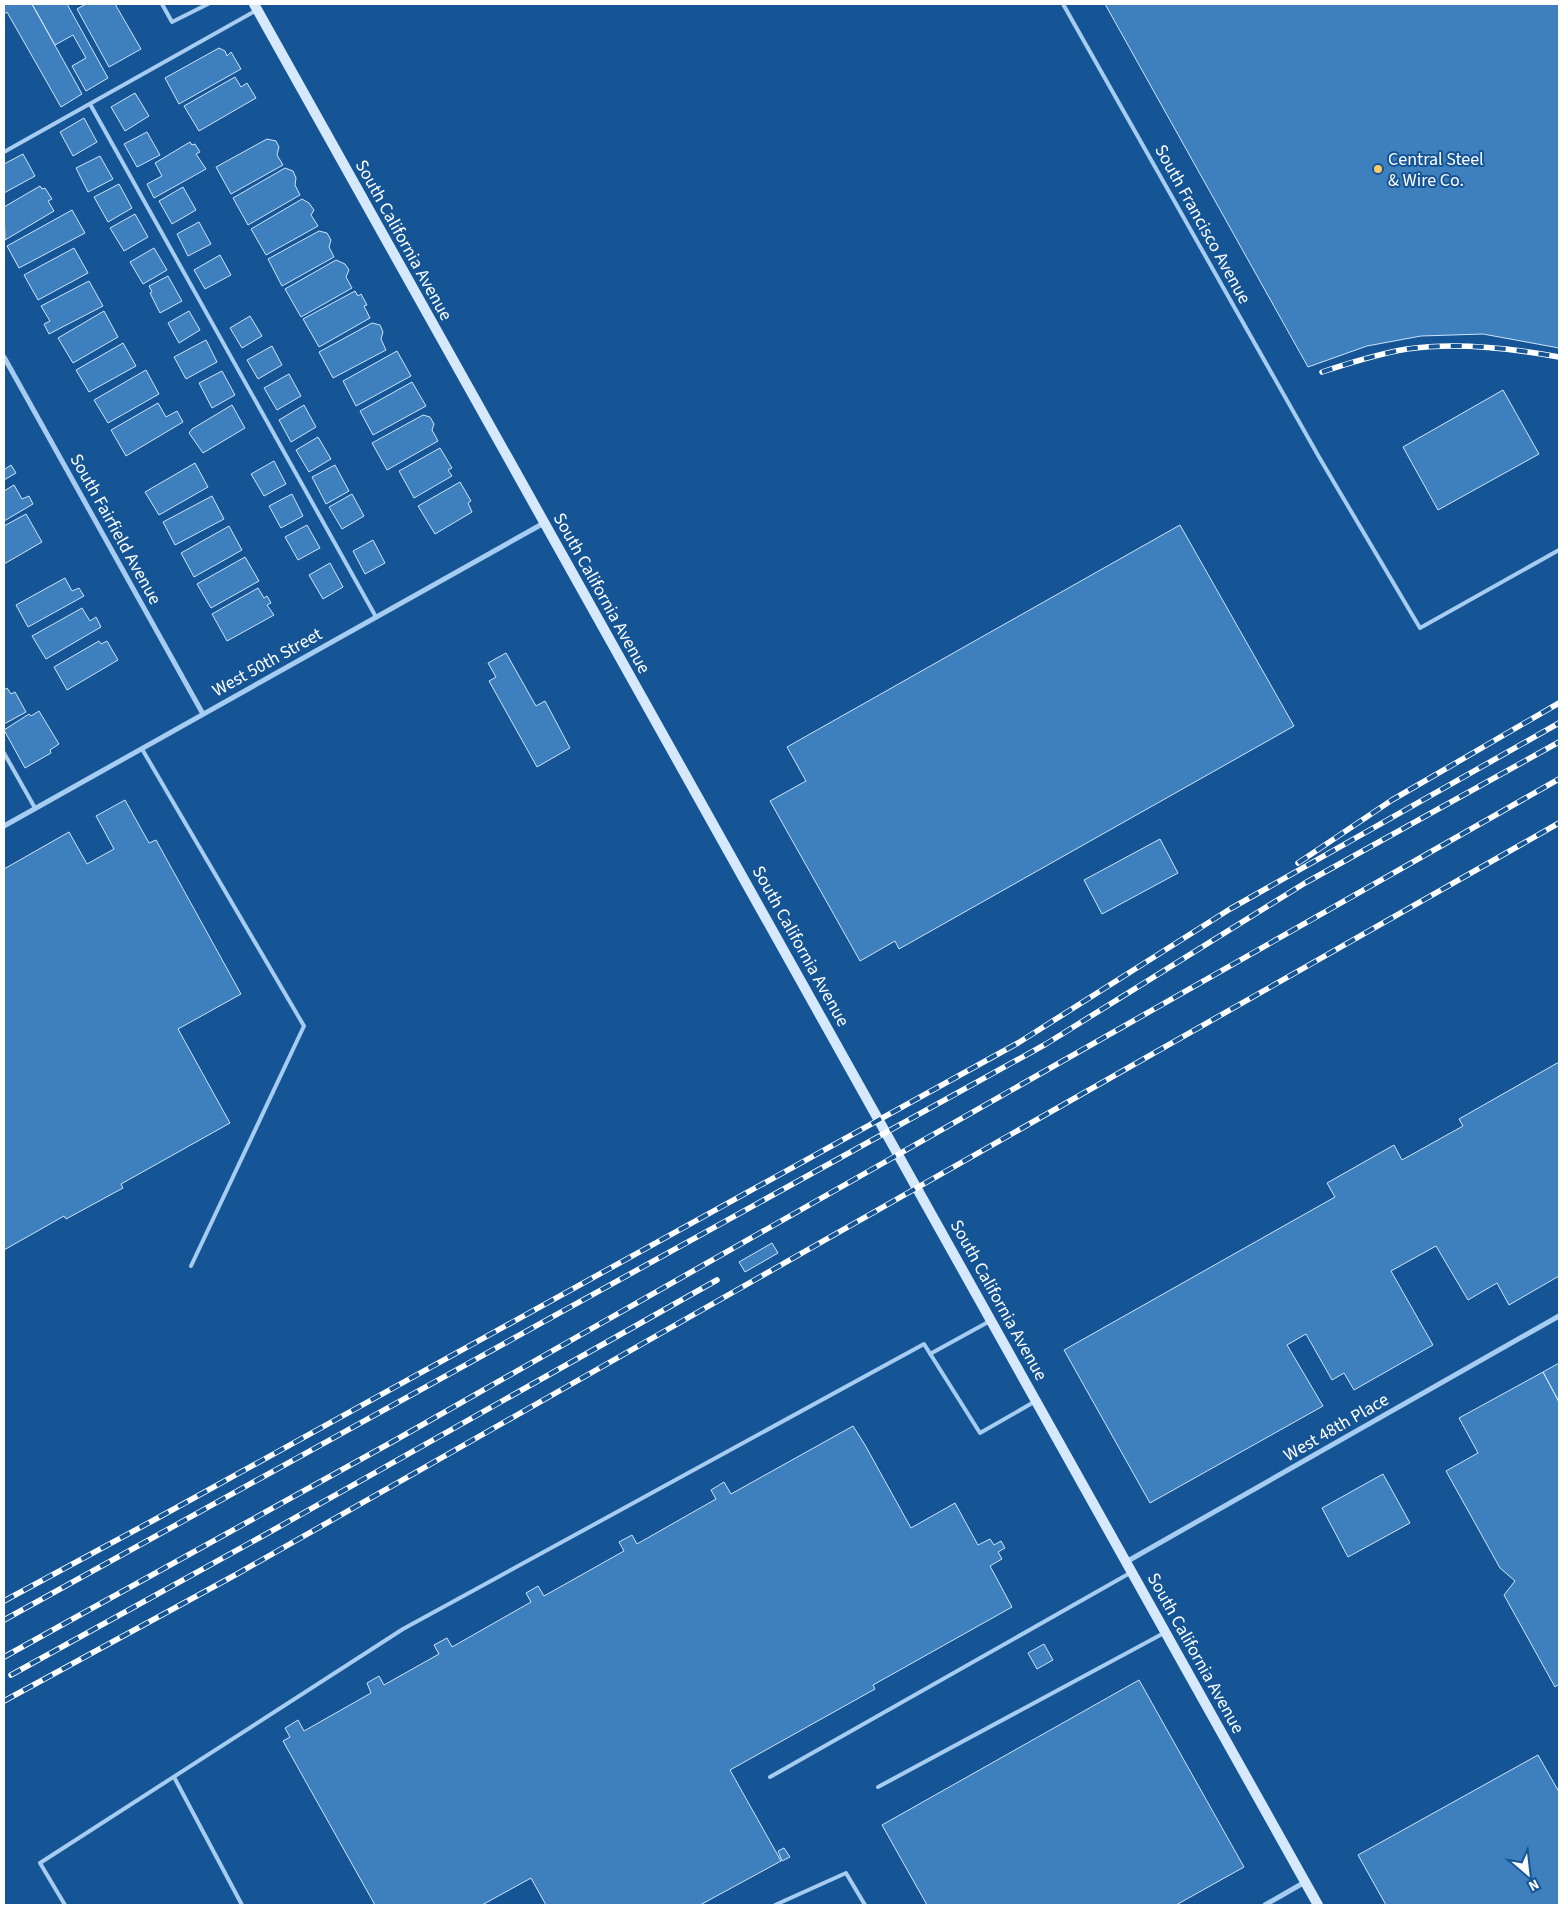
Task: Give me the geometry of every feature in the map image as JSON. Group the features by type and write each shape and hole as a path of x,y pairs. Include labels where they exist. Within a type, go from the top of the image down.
{"street":[{"name":"South California Avenue","path":"256,7 1318,1905"},
{"name":"South Fairfield Avenue","path":"4,357 203,714"},
{"name":"West 50th Street","path":"4,826 544,523"},
{"name":"West 48th Place","path":"1126,1562 1559,1316"},
{"path":"1265,1905 1305,1882"}],"lane":[{"path":"162,4 172,22 208,4"},
{"name":"South Francisco Avenue","path":"1063,4 1319,457 1420,628 1559,550"},
{"path":"4,152 256,7"},
{"path":"90,104 376,617"},
{"path":"142,749 304,1026 190,1266"},
{"path":"4,753 35,808"},
{"path":"930,1354 992,1320"},
{"path":"65,1905 40,1863 403,1629 924,1344 980,1433 1037,1401"},
{"path":"770,1777 1132,1572"},
{"path":"878,1787 1166,1632"},
{"path":"174,1777 242,1905"},
{"path":"775,1905 846,1873 866,1905"}],"building":[{"path":"4,4 32,4 82,94 61,107 7,12 4,14"},
{"path":"32,4 67,4 108,78 86,91 72,66 86,58 73,35 55,45"},
{"path":"86,4 115,4 141,49 109,67 77,9"},
{"name":"Central Steel & Wire Co.","path":"1105,4 1559,4 1559,348 1483,334 1421,336 1367,346 1308,367"},
{"path":"219,48 225,51 227,56 231,52 241,69 179,104 165,78"},
{"path":"235,77 241,87 247,83 256,98 199,131 184,106"},
{"path":"135,93 149,116 125,131 111,107"},
{"path":"84,118 97,142 73,156 60,132"},
{"path":"147,132 160,155 137,167 124,144"},
{"path":"267,139 276,141 279,147 277,155 283,165 231,194 216,167"},
{"path":"190,142 192,145 195,144 200,152 196,154 206,169 154,198 147,184 162,176 155,163"},
{"path":"23,154 35,176 4,193 4,164"},
{"path":"100,156 113,179 88,192 76,168"},
{"path":"285,168 293,171 296,178 295,185 300,195 248,225 233,198"},
{"path":"119,184 132,208 108,222 94,197"},
{"path":"40,186 42,189 45,188 52,199 48,201 54,211 5,240 4,207"},
{"path":"183,187 196,210 172,224 159,201"},
{"path":"302,199 309,203 314,210 311,215 318,226 266,255 251,229"},
{"path":"72,210 85,233 19,268 7,246"},
{"path":"135,214 148,237 124,251 110,228"},
{"path":"199,222 211,244 188,256 177,234"},
{"path":"319,231 327,233 331,240 329,247 334,257 282,286 268,259"},
{"path":"74,248 88,273 38,300 24,275"},
{"path":"154,248 167,270 143,284 130,262"},
{"path":"220,255 231,275 205,289 194,270"},
{"path":"336,260 345,264 349,270 346,277 352,288 301,317 285,289"},
{"path":"168,276 182,301 160,313 150,293 152,292 149,286"},
{"path":"89,281 103,306 49,334 44,324 50,321 41,306"},
{"path":"355,291 358,296 361,294 367,305 364,306 370,318 319,347 303,319"},
{"path":"104,311 118,337 73,363 58,338"},
{"path":"189,311 200,330 179,343 168,323"},
{"path":"250,316 262,336 242,348 230,328"},
{"path":"372,323 380,325 383,332 381,339 386,350 333,378 319,352"},
{"path":"206,340 217,362 186,379 174,357"},
{"path":"123,343 136,366 89,392 76,370"},
{"path":"272,346 282,365 258,379 247,360"},
{"path":"397,351 411,376 356,406 343,381"},
{"path":"146,370 159,394 108,423 94,400"},
{"path":"222,371 235,395 212,408 199,383"},
{"path":"289,374 301,396 277,410 264,388"},
{"path":"412,382 426,406 373,435 360,411"},
{"path":"1503,390 1539,454 1438,510 1403,447"},
{"path":"158,403 166,417 177,411 183,422 126,456 111,430"},
{"path":"232,405 245,428 203,453 189,433 192,429"},
{"path":"304,405 316,427 291,442 279,420"},
{"path":"423,415 430,417 434,424 432,430 438,441 387,470 372,443"},
{"path":"318,437 331,459 309,472 296,450"},
{"path":"440,448 452,468 448,470 452,476 414,498 399,471"},
{"path":"274,461 286,484 264,496 251,474"},
{"path":"195,463 208,487 159,515 145,492"},
{"path":"11,465 16,473 4,480 4,467 5,469"},
{"path":"335,465 349,491 326,504 312,477"},
{"path":"460,482 471,501 468,503 472,512 435,534 418,506"},
{"path":"14,485 22,499 29,496 33,504 4,521 4,491"},
{"path":"292,494 303,516 281,528 269,506"},
{"path":"352,494 364,516 342,529 329,507"},
{"path":"212,496 224,519 175,545 163,522"},
{"path":"26,514 42,542 4,564 4,526"},
{"path":"307,525 320,548 298,560 285,537"},
{"path":"1180,525 1294,726 899,949 895,941 860,961 770,801 806,781 787,747"},
{"path":"229,526 242,550 194,577 181,553"},
{"path":"373,540 385,563 365,574 353,551"},
{"path":"245,557 259,581 211,608 197,584"},
{"path":"330,563 343,587 323,599 309,575"},
{"path":"65,578 72,591 79,588 84,596 28,627 16,605"},
{"path":"258,588 264,598 267,596 271,603 267,605 274,615 227,641 212,614"},
{"path":"82,608 90,621 96,617 101,627 46,659 32,636"},
{"path":"99,641 101,644 107,641 118,660 67,690 54,667"},
{"path":"506,653 536,706 545,701 570,748 537,767 489,681 496,677 488,663"},
{"path":"7,688 11,694 15,692 26,712 4,724 4,690"},
{"path":"39,711 59,744 50,750 51,753 25,768 4,730 29,714 31,716"},
{"path":"125,800 149,843 156,840 241,994 178,1029 230,1123 121,1184 123,1188 66,1219 64,1216 4,1250 4,869 69,832 87,864 114,849 96,816"},
{"path":"1160,839 1178,873 1102,914 1084,880"},
{"path":"1559,1062 1559,1276 1509,1305 1497,1283 1468,1300 1436,1246 1391,1271 1433,1345 1354,1390 1344,1373 1332,1380 1306,1334 1287,1345 1323,1406 1150,1503 1064,1350 1335,1197 1327,1183 1394,1145 1402,1160 1463,1126 1459,1119"},
{"path":"772,1243 778,1253 745,1272 739,1262"},
{"path":"1559,1363 1559,1402 1543,1372"},
{"path":"1543,1372 1559,1402 1559,1684 1555,1687 1504,1595 1515,1581 1500,1568 1446,1471 1478,1453 1459,1418"},
{"path":"853,1426 911,1528 955,1503 978,1545 990,1539 994,1545 1001,1541 1005,1548 998,1552 1002,1559 990,1566 1012,1607 873,1685 875,1689 730,1770 781,1861 700,1905 546,1905 531,1878 482,1905 375,1905 283,1741 290,1737 285,1728 298,1720 304,1731 371,1693 367,1683 379,1676 384,1685 439,1654 434,1645 447,1638 452,1647 531,1602 526,1593 538,1586 544,1596 624,1551 619,1542 632,1535 637,1544 716,1499 711,1490 724,1482 731,1494"},
{"path":"1383,1474 1410,1523 1348,1557 1322,1508"},
{"path":"1044,1644 1053,1660 1037,1669 1028,1653"},
{"path":"1139,1680 1244,1867 1176,1905 927,1905 882,1825"},
{"path":"1538,1755 1559,1792 1559,1905 1386,1905 1358,1855"},
{"path":"784,1848 790,1857 782,1861 778,1851"}],"railway":[{"path":"1322,372 1385,353 1426,347 1483,347 1559,357"},
{"path":"1298,863 1392,800 1559,703"},
{"path":"4,1601 1018,1043 1230,909 1559,723"},
{"path":"4,1620 1046,1044 1305,883 1559,742"},
{"path":"4,1657 392,1442 1559,779"},
{"path":"4,1701 237,1574 1559,823"},
{"path":"11,1675 268,1533 717,1280"}],"place":[{"name":"Central Steel & Wire Co.","path":"1378,169"}]}
